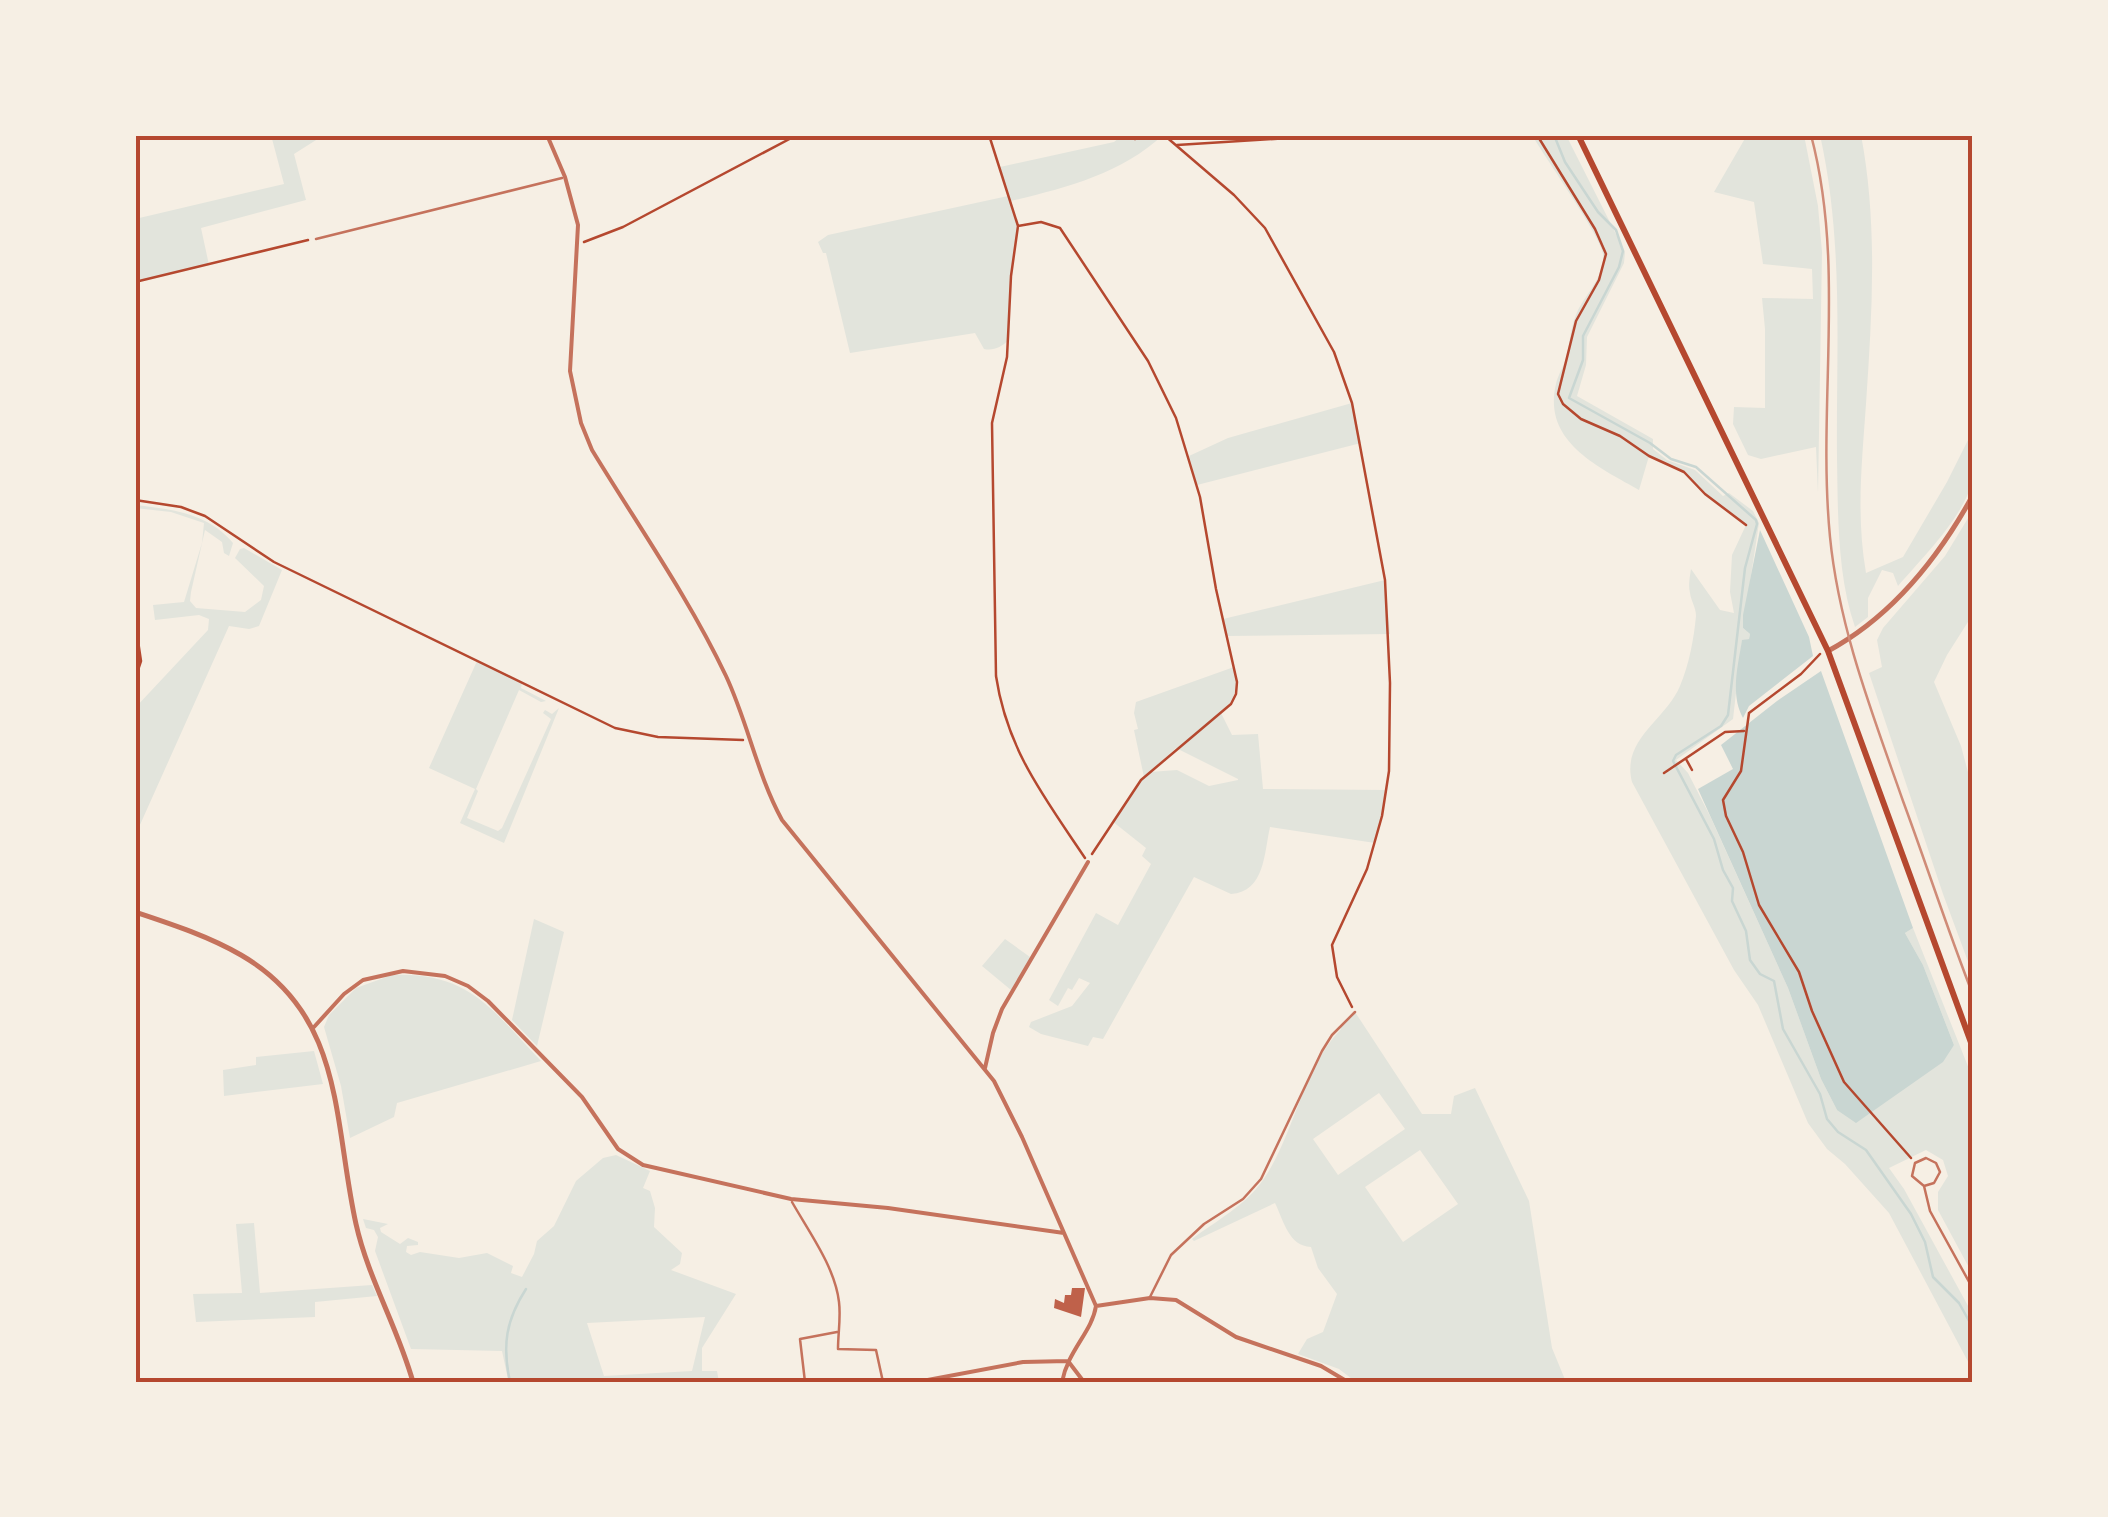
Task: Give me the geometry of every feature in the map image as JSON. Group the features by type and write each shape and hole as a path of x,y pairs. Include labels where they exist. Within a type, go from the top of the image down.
{"main road":[{"path":"1578,135 1828,651 1973,1048"}],"street":[{"path":"547,135 565,177 578,225 570,371 580,423 592,450 718,660 768,793 792,836 985,1068 1014,1118 1096,1306 1068,1361 1062,1382"},
{"path":"1828,651 1858,633 1906,587 1942,548 1973,496"},
{"path":"985,1068 1002,1009 1088,862"},
{"path":"135,912 198,934 254,963 289,991 314,1027 330,1082 360,1237 412,1382"},
{"path":"314,1027 344,994 363,980 403,971 453,978 477,992 513,1025 582,1097 628,1158 656,1169 791,1199 888,1208 1064,1233"},
{"path":"1096,1306 1150,1298 1184,1302 1236,1336 1321,1366 1348,1382"},
{"path":"917,1382 1023,1362 1068,1361"},
{"path":"1068,1361 1084,1382"}],"lane":[{"path":"316,238 565,177"},
{"path":"1150,1298 1171,1255 1204,1224 1243,1200 1262,1179 1322,1051 1355,1012"},
{"path":"1924,1186 1936,1182 1938,1167 1926,1158 1915,1163 1912,1176 1924,1186 1934,1218 1973,1289"},
{"path":"791,1199 832,1278 839,1305 838,1349 876,1350 883,1382"},
{"path":"805,1382 800,1339 838,1332"}],"path":[{"path":"578,244 622,227 797,135"},
{"path":"988,135 1018,226 1007,357 994,406 992,438 996,676 1003,713 1019,755 1088,862 1134,788 1176,748 1228,708 1237,682 1197,485 1176,418 1159,382 1060,228 1042,222 1018,226"},
{"path":"1116,135 1134,139 1152,135"},
{"path":"1164,135 1258,219 1334,352 1352,403 1389,606 1387,790 1367,869 1332,944 1337,977 1355,1012"},
{"path":"1176,145 1336,135"},
{"path":"1537,135 1595,229 1606,254 1599,280 1576,321 1558,394 1563,404 1581,419 1609,430 1649,456 1684,472 1746,526"},
{"path":"135,282 316,238"},
{"path":"135,500 181,507 205,516 261,556 615,728 658,737 749,740"},
{"path":"135,621 141,660 135,679"},
{"path":"1828,651 1815,656 1801,674 1749,714 1744,730 1742,771 1726,792 1723,808 1743,852 1759,905 1799,972 1812,1012 1844,1082 1915,1163"},
{"path":"1664,773 1725,732 1744,730"},
{"path":"1686,759 1692,770"}],"shaded area":[{"path":"271,135 324,135 294,154 306,200 201,228 209,265 135,282 135,219 284,184"},
{"path":"1116,135 1163,135 1111,170 1011,201 1018,226 1011,276 1009,340 994,349 984,349 975,333 850,353 826,253 818,242 828,235 1008,196 1000,167 1114,142 1120,137"},
{"path":"1532,135 1566,135 1625,252 1624,263 1587,337 1586,365 1577,396 1653,439 1653,449 1667,460 1695,470 1723,496 1729,493 1753,511 1759,523 1743,628 1750,634 1749,639 1742,641 1733,719 1676,760 1688,773 1710,816 1788,988 1821,1079 1837,1110 1954,1045 1923,965 1905,933 1913,928 1973,1079 1973,1275 1938,1210 1938,1192 1948,1176 1943,1160 1926,1150 1889,1168 1973,1315 1973,1371 1889,1213 1827,1149 1808,1123 1758,1005 1734,970 1632,782 1633,754 1673,698 1688,660 1696,616 1689,590 1691,569 1720,610 1734,613 1730,592 1732,555 1746,525 1686,474 1649,456 1639,490 1591,462 1557,422 1556,384 1578,310 1598,276 1603,254"},
{"path":"1747,135 1804,135 1818,206 1822,252 1818,493 1816,447 1761,459 1748,455 1733,424 1734,407 1765,408 1762,298 1813,299 1812,269 1763,264 1754,202 1714,192"},
{"path":"1820,135 1861,135 1870,202 1870,337 1861,488 1866,573 1903,557 1973,430 1974,471 1962,506 1898,586 1893,573 1882,570 1868,598 1868,617 1855,627 1840,544 1836,256"},
{"path":"1352,403 1361,443 1197,485 1189,456 1228,438"},
{"path":"135,505 200,519 233,543 229,556 224,553 222,542 205,530 191,592 190,601 196,608 245,612 261,600 264,586 235,558 240,549 282,570 259,626 229,626 135,836 135,708 208,630 209,619 199,615 155,620 153,605 184,602 204,523"},
{"path":"1973,510 1973,614 1934,682 1961,746 1973,791 1973,975 1869,673 1882,667 1877,640 1883,628 1945,556"},
{"path":"1760,530 1809,637 1813,656 1749,706 1743,718 1736,680 1742,640 1749,639 1750,634 1743,628 1743,615"},
{"path":"1385,580 1390,634 1227,636 1223,619"},
{"path":"477,661 522,683 521,688 546,701 519,690 467,818 498,831 502,828 551,719 543,713 545,710 552,714 559,708 504,843 460,823 475,789 429,768"},
{"path":"1234,667 1235,693 1221,713 1232,735 1258,734 1263,789 1387,790 1375,843 1270,827 1261,870 1242,892 1231,894 1194,877 1103,1039 1093,1037 1088,1046 1029,1027 1031,1022 1072,1006 1090,983 1079,978 1058,1006 1049,1000 1096,913 1118,925 1151,864 1142,856 1146,848 1112,821 1144,777 1134,730 1138,729 1136,702","holes":["1176,748 1238,779 1209,786 1177,770 1150,772"]},
{"path":"1821,671 1913,928 1905,933 1923,965 1954,1045 1943,1062 1856,1123 1837,1110 1821,1079 1788,988 1698,789 1733,769 1721,745"},
{"path":"534,919 564,932 537,1046 512,1020"},
{"path":"1005,939 1030,957 1011,990 982,966"},
{"path":"392,975 419,976 461,987 493,1011 541,1061 397,1103 394,1117 350,1138 341,1086 324,1027 329,1015 356,988"},
{"path":"1355,1012 1422,1114 1451,1114 1454,1096 1475,1088 1529,1201 1552,1348 1566,1382 1356,1382 1339,1369 1298,1354 1307,1339 1323,1332 1337,1294 1318,1268 1311,1247 1297,1242 1288,1232 1275,1203 1192,1239 1239,1205 1263,1180 1317,1063 1340,1026","holes":["1379,1093 1405,1129 1338,1175 1313,1139","1420,1150 1458,1204 1403,1242 1365,1187"]},
{"path":"314,1051 323,1084 224,1096 223,1070 256,1065 256,1057"},
{"path":"616,1155 650,1171 643,1188 650,1191 655,1208 654,1227 682,1253 680,1264 671,1270 736,1294 702,1348 702,1371 717,1371 719,1382 501,1382 508,1379 502,1351 411,1349 375,1251 378,1237 374,1230 366,1228 363,1219 388,1224 380,1228 381,1232 400,1244 408,1238 418,1242 407,1246 406,1252 411,1255 420,1252 459,1258 487,1253 513,1266 511,1273 522,1277 537,1241 554,1226 576,1181 603,1158","holes":["705,1317 692,1371 604,1376 587,1323"]},
{"path":"254,1223 260,1293 372,1285 377,1296 315,1302 315,1317 196,1322 193,1294 242,1293 236,1224"}],"building":[{"path":"1072,1288 1085,1288 1081,1317 1054,1308 1055,1299 1064,1303"}],"waterway":[{"path":"1554,135 1565,162 1598,212 1616,230 1623,251 1619,267 1583,336 1583,360 1569,398 1671,459 1696,467 1757,524 1745,568 1728,715 1721,726 1676,755 1673,761 1714,839 1733,888 1732,901 1746,931 1750,960 1760,974 1774,981 1783,1029 1820,1094 1827,1119 1838,1132 1866,1150 1911,1214 1925,1242 1933,1277 1959,1303 1973,1328"},
{"path":"510,1382 508,1333 526,1289"}],"railway":[{"path":"1811,135 1827,235 1827,487 1834,571 1869,704 1973,995"}]}
